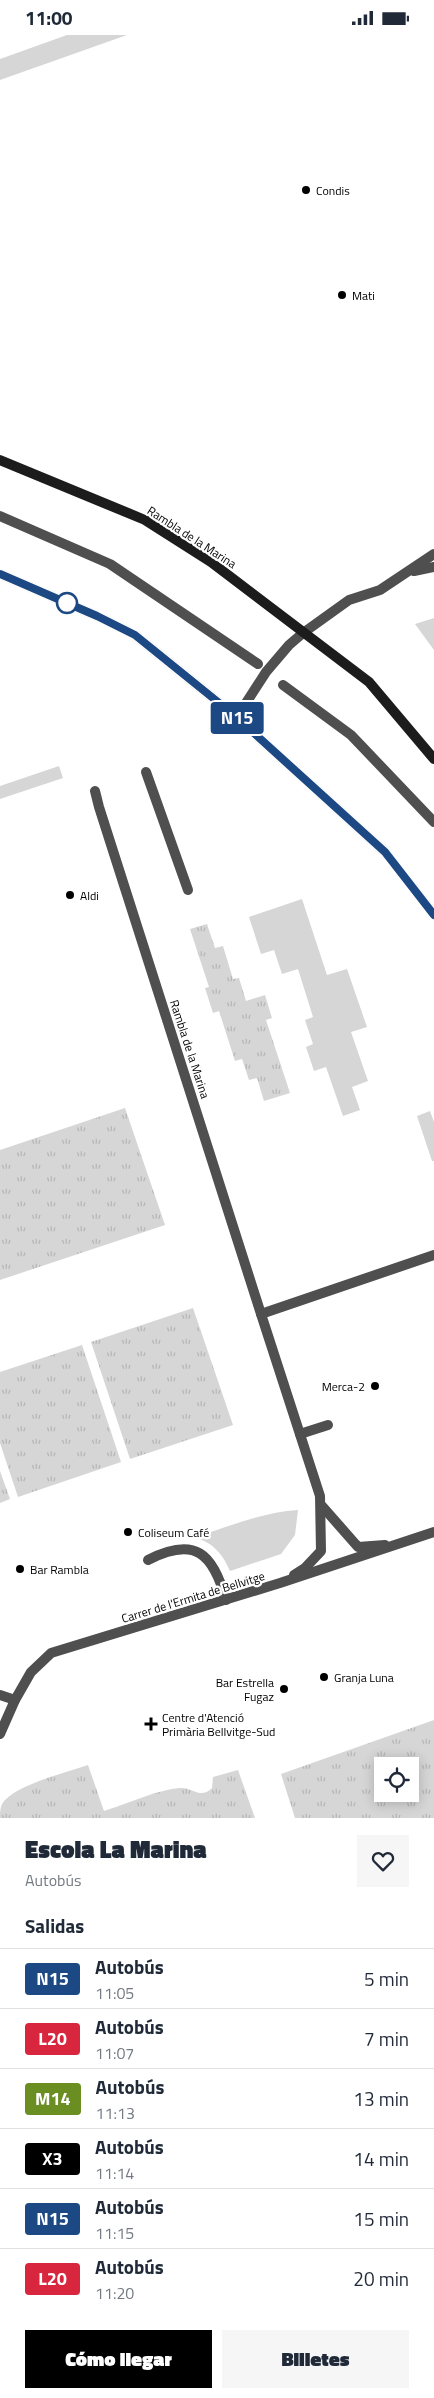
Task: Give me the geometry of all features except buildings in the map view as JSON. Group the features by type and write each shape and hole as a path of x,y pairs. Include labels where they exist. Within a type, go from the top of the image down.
{"street":[{"name":"Rambla de la Marina","path":"0,460 145,520 224,571 369,682 434,759"},
{"path":"0,516 110,564 258,664"},
{"path":"234,715 246,703 266,672 303,633 349,600 380,590 434,555"},
{"path":"409,572 434,567"},
{"path":"0,574 97,616 135,635 234,715 385,852 434,915"},
{"path":"283,685 351,735 434,822"},
{"path":"146,772 188,890"},
{"name":"Rambla de la Marina","path":"95,791 322,1506"},
{"path":"261,1314 434,1255"},
{"path":"300,1435 328,1425"},
{"path":"322,1506 358,1547 402,1543"},
{"path":"280,1583 305,1568 321,1551 322,1506"},
{"name":"Carrer de l'Ermita de Bellvitge","path":"0,1734 15,1700 31,1672 51,1653 280,1583 434,1532"},
{"path":"148,1560 182,1548 202,1553 220,1577 226,1600"},
{"path":"0,1695 15,1700"}],"green space":[{"path":"67,35 127,35 0,80 0,59"},
{"path":"434,618 434,650 415,624"},
{"path":"59,766 63,778 0,799 0,786"},
{"path":"302,899 327,975 347,969 367,1027 351,1032 368,1081 352,1087 360,1110 343,1116 326,1067 314,1071 306,1047 313,1044 305,1020 313,1017 298,969 282,974 274,950 261,954 249,917"},
{"path":"207,924 215,948 223,946 233,979 239,978 246,1001 265,995 272,1018 266,1020 290,1093 264,1101 257,1078 249,1080 242,1059 235,1061 219,1011 213,1013 205,988 209,987 190,929"},
{"path":"125,1108 165,1225 0,1280 0,1150"},
{"path":"430,1111 434,1122 434,1161 432,1161 417,1116"},
{"path":"193,1308 233,1425 130,1459 91,1342"},
{"path":"82,1345 121,1462 18,1497 0,1443 0,1372"},
{"path":"0,1471 10,1499 0,1503"},
{"path":"298,1510 295,1535 281,1554 230,1571 217,1550 195,1537 246,1520"},
{"path":"434,1720 434,1818 295,1818 281,1774"},
{"path":"88,1765 104,1811 171,1789 185,1788 204,1793 212,1788 213,1777 238,1770 255,1818 0,1818 2,1804 22,1788"}],"bus line":[{"name":"N15","path":"0,574 97,616 135,635 234,715 385,852 434,915"}],"place":[{"name":"Condis","path":"306,190"},
{"name":"Mati","path":"342,295"},
{"name":"Aldi","path":"70,895"},
{"name":"Merca-2","path":"375,1386"},
{"name":"Coliseum Café","path":"128,1532"},
{"name":"Bar Rambla","path":"20,1569"},
{"name":"Granja Luna","path":"324,1677"},
{"name":"Bar Estrella Fugaz","path":"284,1689"},
{"name":"Centre d'Atenció Primària Bellvitge-Sud","path":"151,1724"}]}
